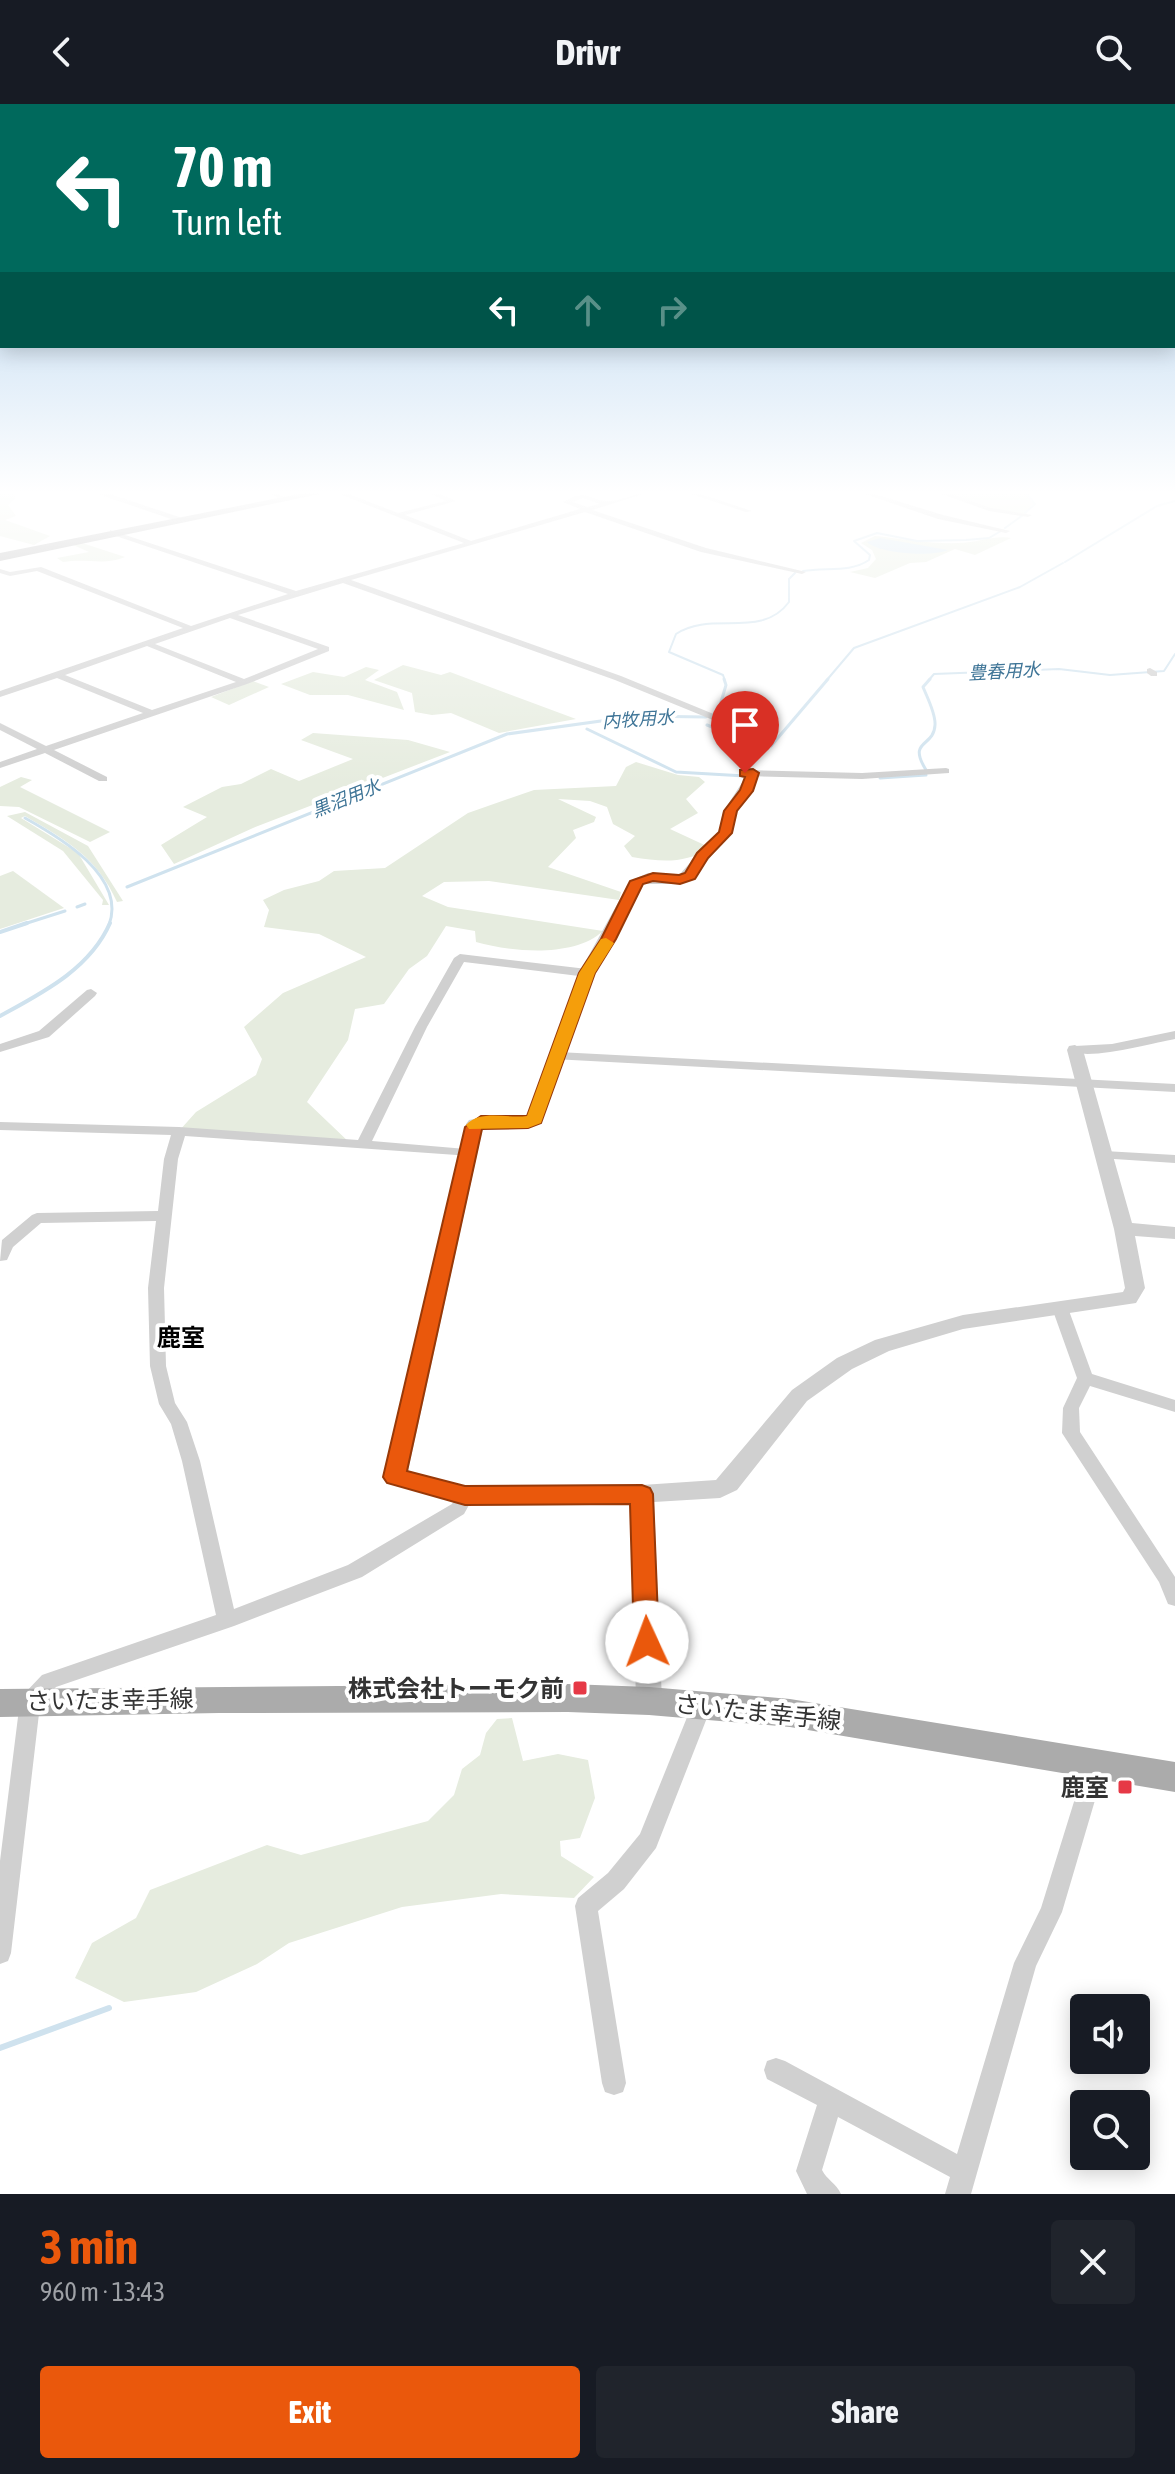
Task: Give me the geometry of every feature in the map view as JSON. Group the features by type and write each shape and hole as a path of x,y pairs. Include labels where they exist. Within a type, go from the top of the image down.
{"main road":[{"name":"さいたま幸手線","path":"15,1702 568,1698 649,1701 819,1717 1175,1777"}],"street":[{"path":"93,591 192,629"},
{"path":"286,591 296,594"},
{"path":"0,694 308,591"},
{"path":"373,591 618,678 713,717"},
{"path":"0,765 148,712 244,682 326,649 230,615"},
{"path":"149,644 244,682"},
{"path":"58,675 148,712"},
{"path":"0,681 17,689"},
{"path":"0,726 103,779"},
{"path":"946,771 862,776 749,776 746,791 730,811 725,833 702,856 690,876 680,880 653,877 637,881 587,973 535,1119 528,1122 489,1121 475,1124 395,1477 465,1496 706,1491 729,1484 812,1385 880,1346 962,1321 1129,1298 1134,1293 1124,1229 1075,1050 1112,1048 1175,1035"},
{"path":"363,1145 421,1027 460,958 587,973"},
{"path":"0,1048 44,1034 91,993"},
{"path":"558,1056 1175,1088"},
{"path":"0,1126 179,1131 466,1153"},
{"path":"179,1131 171,1159 156,1288 158,1366 167,1404 179,1422 191,1461 227,1620"},
{"path":"1104,1155 1175,1159"},
{"path":"2,1256 18,1233 37,1218 165,1216"},
{"path":"1124,1229 1175,1233"},
{"path":"1060,1308 1085,1378 1071,1408 1071,1433 1166,1578 1175,1598"},
{"path":"1085,1378 1175,1406"},
{"path":"642,1494 649,1701"},
{"path":"0,1953 15,1702 49,1681 227,1620 364,1567 458,1509 465,1496"},
{"path":"614,2083 586,1906 616,1881 648,1841 702,1705"},
{"path":"776,2070 831,2100 961,2182 1025,1963 1051,1912 1096,1763"},
{"path":"828,2194 817,2187 809,2171 831,2100"}],"shaded area":[{"path":"403,665 441,675 450,672 576,719 499,733 451,713 432,715 415,712 412,693 374,680"},
{"path":"366,667 379,670 365,680 397,692 404,710 348,695 310,695 281,684 313,672 344,677"},
{"path":"253,681 269,687 229,705 211,697"},
{"path":"313,733 408,740 450,752 253,828 174,864 161,845 207,817 183,807 222,787 241,784 271,769 299,781 353,759 301,740"},
{"path":"636,762 678,775 699,777 705,782 686,799 698,813 670,829 711,848 691,857 673,860 632,857 624,846 635,836 613,824 607,807 590,801 558,799 596,817 594,822 573,830 576,838 548,867 621,892 619,900 489,881 444,882 422,896 448,907 603,931 576,946 524,950 476,942 475,931 446,926 427,956 409,969 384,1004 355,1009 348,1040 307,1102 351,1144 179,1131 196,1112 256,1075 262,1059 244,1027 283,993 366,957 319,934 264,927 269,910 263,900 284,890 319,881 334,871 385,868 468,813 534,790 616,786 626,767"},
{"path":"21,777 32,780 20,787 110,832 90,842 19,807 0,806 0,787"},
{"path":"25,812 88,846 123,901 117,902 100,873 79,851 25,816 21,818 78,853 109,905 102,905 103,900 63,851 7,816"},
{"path":"13,871 64,908 0,929 0,876"},
{"path":"512,1718 523,1761 558,1754 588,1760 595,1798 580,1838 560,1841 561,1856 594,1877 574,1898 501,1894 402,1907 289,1943 257,1964 196,1992 124,2002 75,1978 92,1943 136,1918 150,1890 267,1845 301,1855 428,1821 454,1795 462,1769 480,1755 486,1733 497,1719"}],"waterway":[{"name":"内牧用水","path":"725,681 723,675 669,652 676,634 704,624 764,620 778,613 789,602 789,591"},
{"path":"826,681 854,648 1010,591"},
{"name":"豊春用水","path":"928,681 934,674 1059,669 1110,675 1164,671 1175,654"},
{"name":"内牧用水","path":"714,714 718,712 726,685 724,679"},
{"path":"771,746 828,679"},
{"name":"豊春用水","path":"926,770 919,753 934,732 933,711 923,687 930,679"},
{"name":"黒沼用水","path":"127,887 507,734 637,716 706,717"},
{"path":"707,725 764,747"},
{"name":"豊春用水","path":"587,729 676,772 745,776"},
{"name":"豊春用水","path":"880,778 926,775"},
{"path":"25,818 71,847 99,875 108,890 112,907 109,925"},
{"name":"黒沼用水","path":"77,907 85,904"},
{"name":"黒沼用水","path":"21,925 65,911"},
{"name":"黒沼用水","path":"21,925 27,923"},
{"name":"黒沼用水","path":"0,932 21,925"},
{"path":"0,1016 48,989 77,967 90,954 109,925"},
{"path":"0,2048 109,2008"}],"slow traffic":[{"path":"475,1125 489,1121 516,1123 535,1119 587,973 606,943"}],"place":[{"name":"株式会社トーモク前","path":"580,1688"},
{"name":"鹿室","path":"1125,1787"}],"district":[{"name":"鹿室","path":"181,1337"}],"route":[{"path":"647,1642 642,1494 465,1496 395,1477 475,1124 489,1121 516,1123 535,1119 587,973 637,881 653,877 680,880 690,876 702,856 725,833 730,811 746,791 753,773 745,773"}]}
